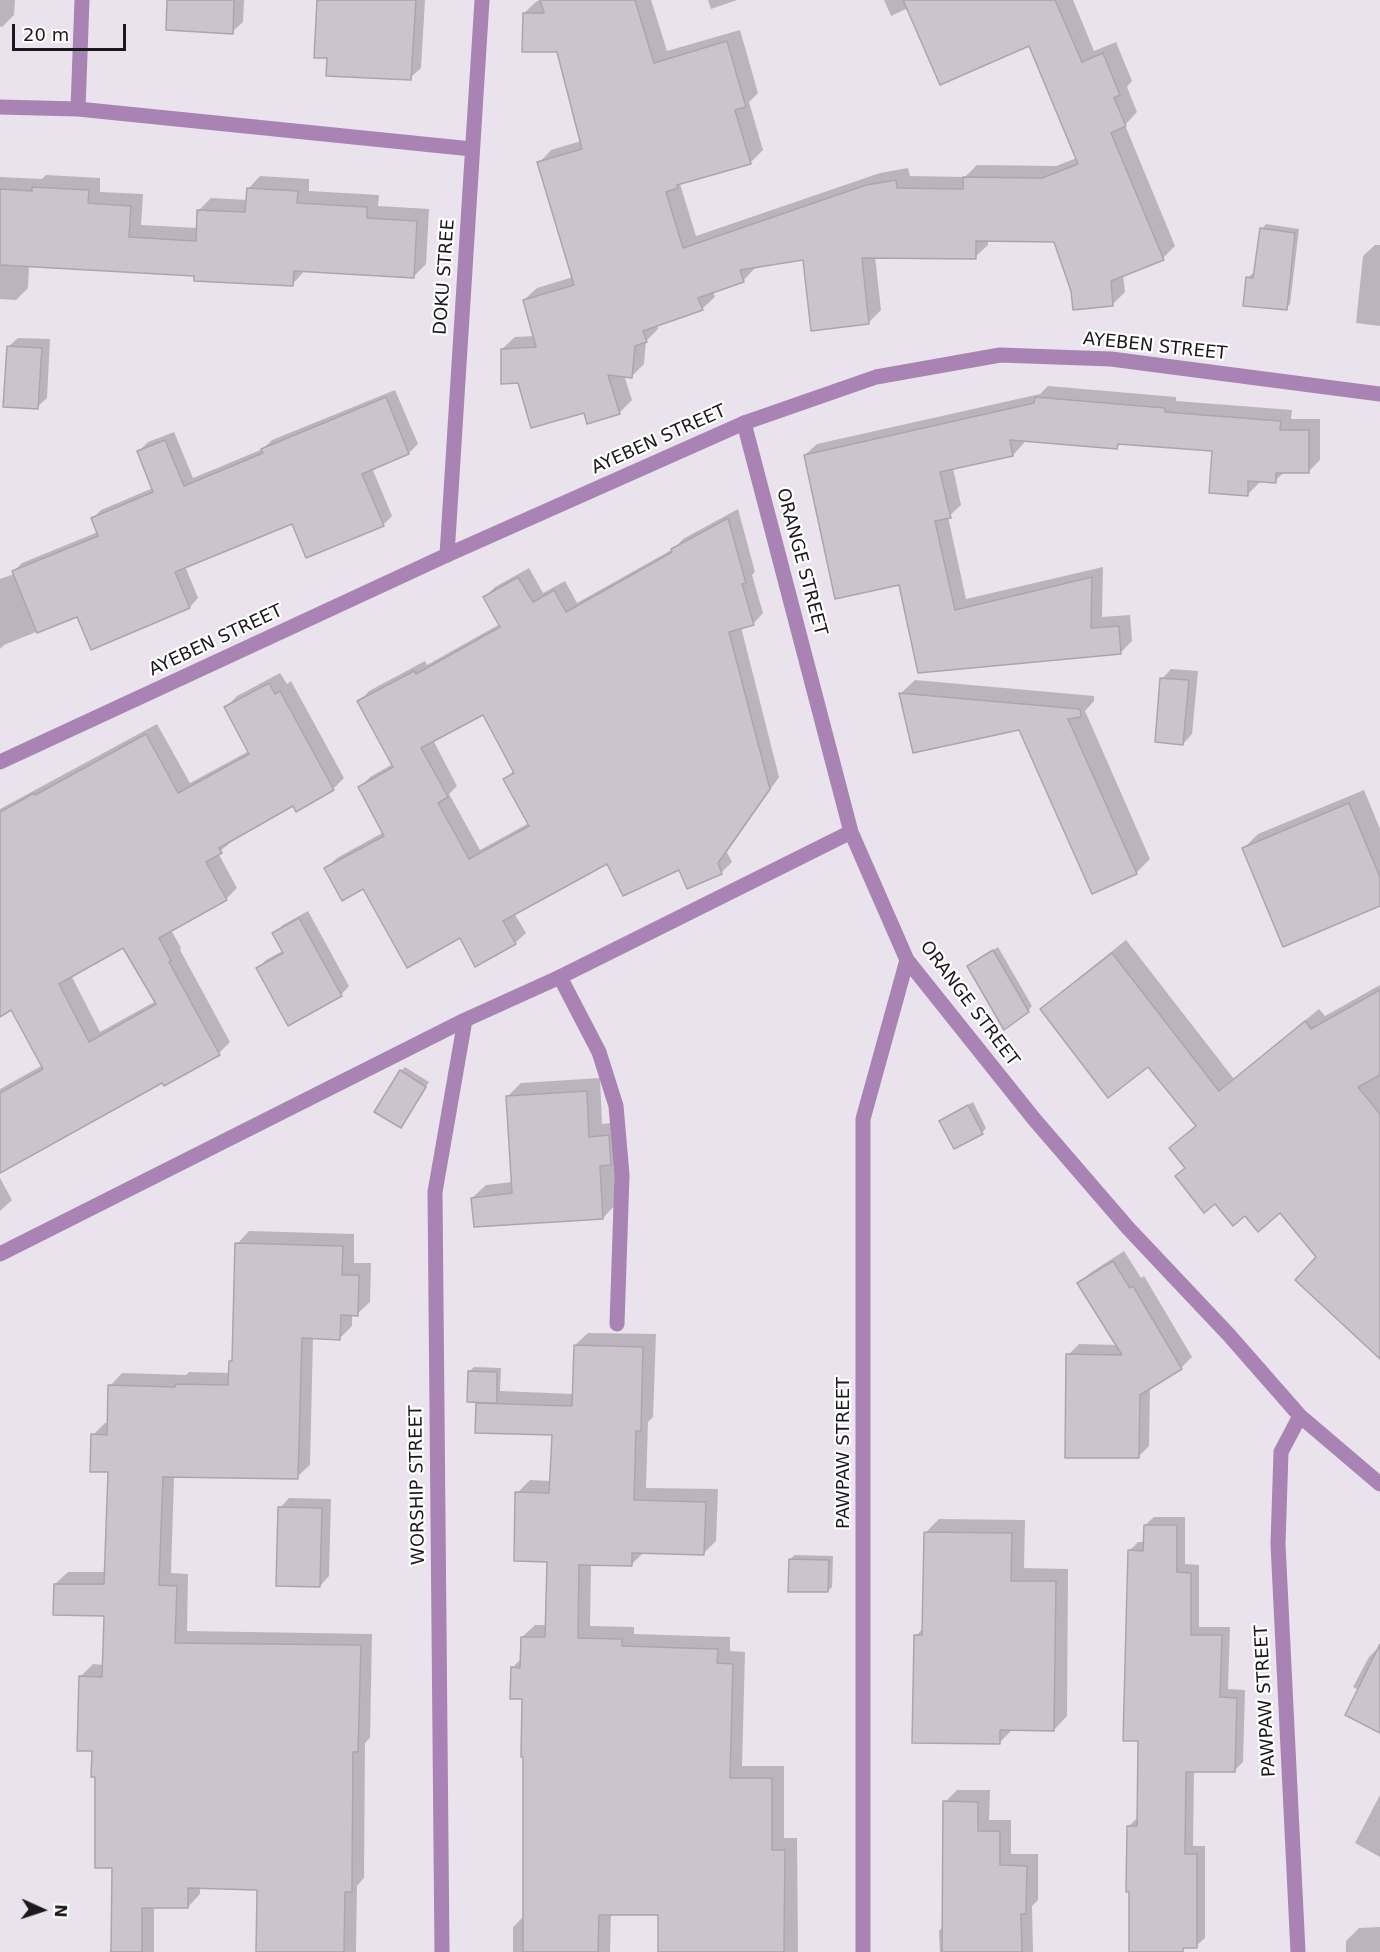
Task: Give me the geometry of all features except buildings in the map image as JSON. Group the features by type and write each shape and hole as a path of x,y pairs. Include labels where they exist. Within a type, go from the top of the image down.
{"street":[{"path":"78,109 82,0"},
{"name":"DOKU STREE","path":"447,555 482,0"},
{"path":"0,107 78,109 472,149"},
{"name":"AYEBEN STREET","path":"0,762 447,555 744,423 876,377 1000,355 1111,359 1380,394"},
{"name":"ORANGE STREET","path":"744,423 851,832 907,960 1034,1119 1128,1228 1229,1335 1300,1416 1380,1484"},
{"path":"0,1254 465,1020 560,976 851,832"},
{"name":"PAWPAW STREET","path":"863,1952 863,1119 907,960"},
{"path":"560,976 599,1052 615,1106 622,1175 617,1324"},
{"name":"WORSHIP STREET","path":"441,1952 435,1192 465,1020"},
{"name":"PAWPAW STREET","path":"1298,1952 1278,1544 1281,1452 1300,1416"}]}
